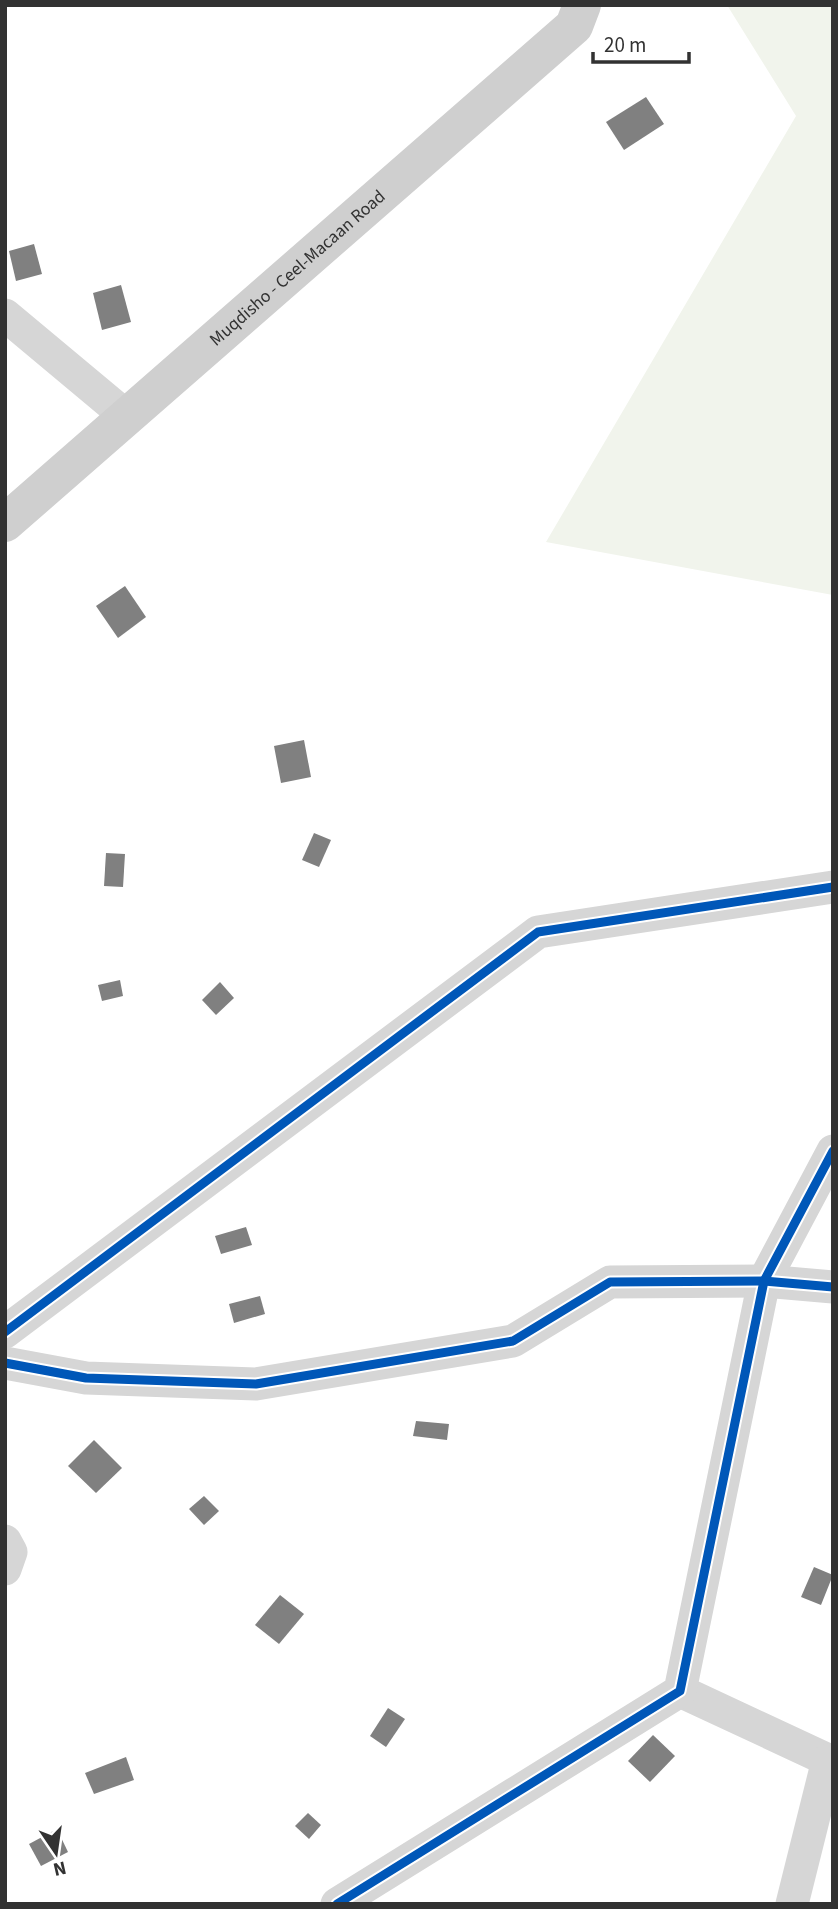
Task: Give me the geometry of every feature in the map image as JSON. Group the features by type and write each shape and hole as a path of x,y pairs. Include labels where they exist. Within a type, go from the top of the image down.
{"street":[{"name":"Muqdisho - Ceel-Macaan Road","path":"5,523 574,26 582,5"},
{"path":"5,315 126,416"},
{"path":"5,1332 538,932 833,887"},
{"path":"337,1904 680,1691 764,1281 833,1151"},
{"path":"5,1363 86,1378 256,1384 513,1341 610,1282 764,1281 833,1287"},
{"path":"5,1541 11,1552 5,1569"},
{"path":"680,1691 831,1762 792,1904"}],"shaded area":[{"path":"727,5 833,5 833,595 546,542 796,116"}],"building":[{"path":"646,97 664,124 624,150 606,122"},
{"path":"34,244 42,274 16,281 9,251"},
{"path":"121,285 131,322 102,330 93,293"},
{"path":"125,586 146,617 118,638 96,606"},
{"path":"304,740 311,777 281,783 274,746"},
{"path":"314,833 331,840 319,867 302,860"},
{"path":"106,853 125,854 123,887 104,886"},
{"path":"120,980 123,996 102,1001 98,985"},
{"path":"220,982 234,998 216,1015 202,1000"},
{"path":"246,1227 252,1245 221,1254 215,1236"},
{"path":"260,1296 265,1314 234,1323 229,1304"},
{"path":"416,1421 449,1424 447,1440 413,1436"},
{"path":"94,1440 122,1468 96,1493 68,1466"},
{"path":"204,1496 219,1511 204,1525 189,1509"},
{"path":"814,1567 833,1575 821,1605 801,1597"},
{"path":"280,1595 304,1614 279,1644 255,1625"},
{"path":"388,1708 405,1719 386,1747 370,1736"},
{"path":"653,1735 675,1756 650,1782 628,1761"},
{"path":"126,1757 134,1780 94,1794 85,1773"},
{"path":"308,1813 321,1825 309,1839 295,1826"},
{"path":"57,1829 68,1852 41,1866 29,1844"}],"cycle path":[{"path":"5,1332 538,932 833,887"},
{"path":"337,1904 680,1691 764,1281 833,1151"},
{"path":"5,1363 86,1378 256,1384 513,1341 610,1282 764,1281 833,1287"}]}
